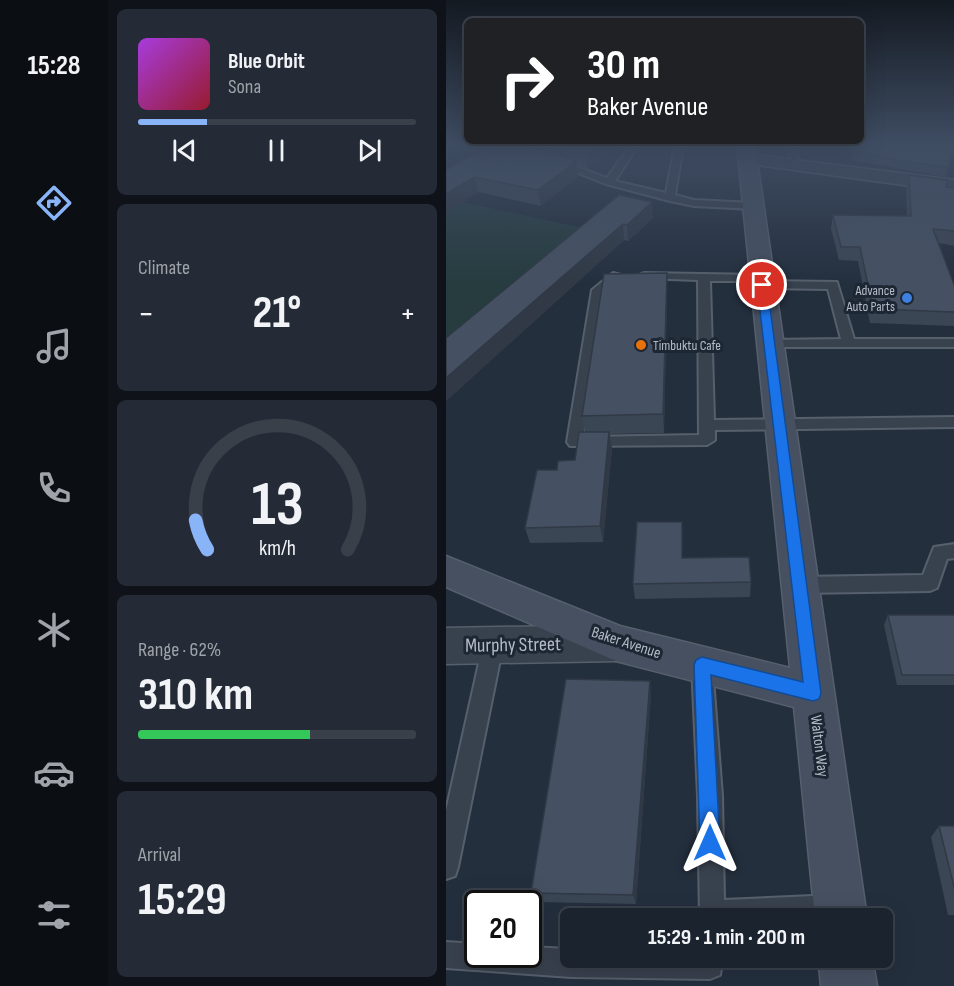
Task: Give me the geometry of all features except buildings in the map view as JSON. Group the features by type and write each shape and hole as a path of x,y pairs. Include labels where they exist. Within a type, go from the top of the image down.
{"main road":[{"name":"Walton Way","path":"751,192 840,908"},
{"name":"Baker Avenue","path":"446,571 616,643 813,693"},
{"name":"Walton Way","path":"847,968 849,986"}],"street":[{"name":"Murphy Street","path":"446,646 616,643"}],"lane":[{"path":"647,192 694,203 753,206"},
{"path":"670,198 671,192"},
{"path":"704,276 707,440 575,442 598,290 613,276 704,276 833,285 849,343"},
{"path":"770,344 954,343"},
{"path":"707,425 954,422"},
{"path":"799,585 930,583 940,552 954,552"},
{"path":"446,867 493,645"},
{"path":"702,665 710,796 711,908"},
{"path":"446,955 560,962"}],"green space":[{"path":"463,202 596,231 446,360 446,213"}],"place":[{"name":"Advance Auto Parts","path":"907,298"},
{"name":"Timbuktu Cafe","path":"641,345"}],"route":[{"path":"710,843 710,796 702,665 813,693 762,285"}]}
